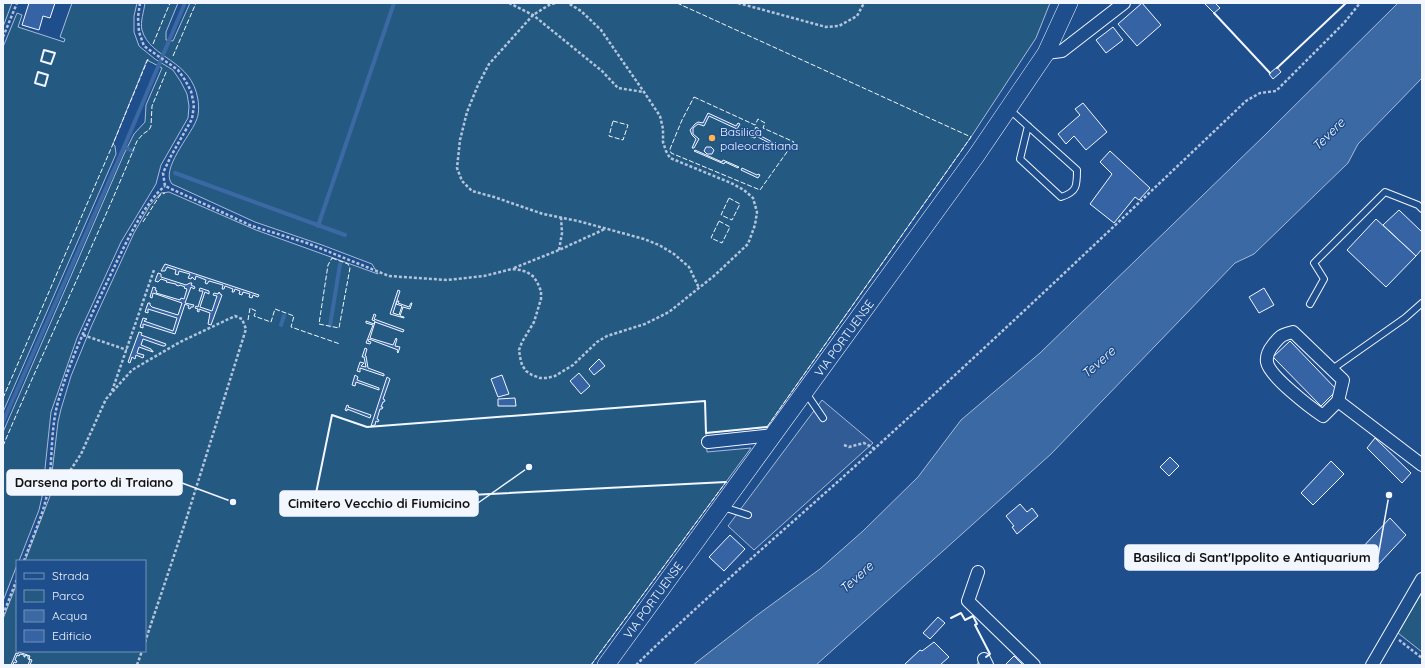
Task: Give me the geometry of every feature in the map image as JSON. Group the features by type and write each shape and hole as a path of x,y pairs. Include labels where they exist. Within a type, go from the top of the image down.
{"street":[{"name":"VIA PORTUENSE","path":"606,665 976,156 1046,53 1069,3"},
{"path":"1046,53 1062,51 1124,3"},
{"path":"1293,332 1343,380 1338,401 1323,416 1306,404 1275,374 1267,363 1268,352 1280,336 1293,332"},
{"path":"1338,401 1422,465"},
{"path":"708,442 774,435"},
{"path":"978,572 968,601 1034,665"},
{"path":"1372,665 1422,579"}],"lane":[{"path":"1008,109 1028,126 1077,170 1077,185 1068,195 1061,197 1020,159 1028,126"},
{"path":"1310,304 1324,279 1314,263 1385,192 1418,205 1422,209"},
{"path":"1331,370 1405,318 1422,303"},
{"path":"805,392 823,418"},
{"path":"722,506 748,515"}],"path":[{"path":"3,37 17,3"},
{"path":"140,3 138,17 139,32 144,46 178,70 185,80 194,105 192,119 163,173 165,186"},
{"path":"509,3 533,15 602,71 618,88 644,92"},
{"path":"555,3 533,15 490,64 478,85 460,140 457,168 462,181 472,191 494,196 543,214 606,228 659,245 674,254 689,268 699,288"},
{"path":"512,269 527,272 534,277 541,291 541,299 534,322 522,342 520,357 522,365 526,371 540,378 554,376 573,365 597,342 607,336 645,324 669,312 715,275 748,244 755,225 757,212 753,198 744,190 731,183 670,158 663,142 663,129 660,116 601,30 581,11 568,3"},
{"path":"738,3 826,27 839,26 856,16 864,3"},
{"path":"636,665 673,629 875,449 1064,275 1246,101 1260,93 1276,91 1344,23 1360,3"},
{"path":"165,186 252,226 307,244 389,276 447,280 484,276 512,269 559,250 606,228"},
{"path":"24,560 43,510 48,490 53,425 58,402 65,381 83,335 126,242 154,196 165,186"},
{"path":"559,250 562,233 561,217"},
{"path":"111,393 154,270"},
{"path":"48,490 58,484 68,474 82,454 106,399 132,370 180,342 235,316 242,319 246,329 186,520 146,639"},
{"path":"83,335 127,350"},
{"path":"844,445 849,447 864,443 875,449"},
{"path":"3,615 16,582"},
{"path":"1391,634 1422,658"},
{"path":"137,665 142,652"}],"green space":[{"path":"3,3 12,3 3,27"},
{"path":"72,3 137,3 134,16 134,32 139,46 155,59 173,70 187,94 189,106 188,118 161,165 156,184 121,242 77,338 51,412 42,497 39,510 19,560 16,560 16,568 3,601 3,432 124,154 134,134 145,122 146,105 162,68 147,60 113,144 115,146 116,154 3,412 3,47 17,13 22,15 18,27 64,42 65,39 60,37"},
{"path":"145,3 178,3 166,32 166,40 173,41 190,3 1050,3 1036,38 971,137 767,427 706,433 707,452 751,448 591,665 3,665 3,619 16,586 16,652 146,652 146,560 25,560 55,483 52,484 51,481 58,422 71,376 91,327 134,233 150,205 161,193 169,192 256,230 378,274 372,264 255,222 172,184 169,178 170,170 177,153 197,119 198,100 194,86 188,76 180,67 146,40 142,30"},
{"path":"1422,592 1422,652 1398,633"}],"shaded area":[{"path":"822,400 873,443 754,550 728,526"}],"water":[{"name":"Tevere","path":"1398,3 1422,3 1422,78 1358,144 1348,163 1254,254 1235,263 1051,454 816,665 693,665 820,569 863,531 918,477 961,420 1040,353 1266,134"}],"building":[{"path":"29,3 55,3 50,18 43,16 39,30 22,25"},
{"path":"1142,3 1161,25 1137,46 1118,24"},
{"path":"1204,3 1218,3 1216,4 1220,8 1214,13"},
{"path":"1113,27 1123,40 1106,53 1096,40"},
{"path":"1277,67 1281,72 1273,79 1269,74"},
{"path":"1083,103 1107,132 1086,150 1074,136 1066,144 1058,134 1080,115 1075,109"},
{"path":"708,113 736,126 738,123 740,124 737,129 709,116 704,126 698,124 693,128 693,134 699,139 694,148 692,148 696,139 690,130 698,122 703,123"},
{"path":"756,127 759,129 757,134 774,143 773,145 756,136 755,138 751,137"},
{"path":"706,147 711,147 714,150 712,154 707,154 704,151"},
{"path":"695,150 722,162 723,160 739,167 738,168 725,162 724,164 694,151"},
{"path":"1110,151 1150,188 1139,200 1135,197 1114,223 1090,204 1112,174 1100,162"},
{"path":"742,168 760,175 758,178 741,170"},
{"path":"1399,210 1422,232 1422,249 1416,256 1383,225"},
{"path":"1376,219 1416,256 1386,287 1347,250"},
{"path":"165,264 259,295 258,297 253,295 252,298 249,297 250,294 243,292 242,295 239,294 240,291 235,289 234,292 232,292 233,289 225,286 224,289 222,289 223,285 209,281 207,284 205,283 206,280 196,276 195,280 192,277 191,279 188,278 190,274 179,271 178,275 175,274 176,270 167,267 165,271 161,271"},
{"path":"158,273 161,274 161,277 186,285 192,283 191,285 195,287 194,289 191,287 185,303 194,305 190,309 188,308 189,306 185,304 175,334 143,324 143,328 140,327 143,318 147,319 144,321 173,331 177,318 148,309 148,313 145,312 148,303 150,303 152,307 178,315 182,303 153,293 152,298 150,297 153,287 156,288 156,293 180,300 181,298 184,299 187,289 184,288 185,287 166,282 167,281 161,279 158,282 155,281"},
{"path":"200,288 209,291 209,294 205,292 200,307 212,311 217,296 213,295 214,293 218,294 219,292 222,295 211,325 208,324 210,313 199,309 199,312 197,311 198,309 195,308 196,306 198,307 203,291 199,291"},
{"path":"1264,288 1274,305 1259,313 1249,297"},
{"path":"398,290 400,291 393,313 399,315 402,306 396,304 397,301 399,301 398,303 409,307 412,303 410,309 403,307 400,316 404,318 390,314"},
{"path":"374,314 376,315 374,319 404,330 403,332 375,322 370,338 393,345 396,338 395,346 400,347 398,353 398,350 369,339 368,341 371,342 370,344 366,343 373,325 366,323 366,321 374,324 375,321 372,320"},
{"path":"139,332 142,333 141,335 166,344 163,346 143,339 141,345 151,349 153,352 139,347 137,353 144,355 143,358 136,355 135,359 132,357 130,363 128,362"},
{"path":"1290,341 1337,390 1321,406 1273,357"},
{"path":"365,348 367,349 365,356 368,368 384,374 384,376 360,368 360,372 357,371 360,362 364,363 361,366 366,367 364,357 362,357"},
{"path":"599,359 605,366 594,375 589,369"},
{"path":"579,373 590,386 581,394 570,381"},
{"path":"355,375 358,377 357,380 379,388 379,390 356,382 355,386 352,385"},
{"path":"502,375 509,394 498,397 491,379"},
{"path":"387,377 390,379 383,399 385,400 381,407 383,407 380,409 377,419 379,420 378,422 376,421 375,425 371,426"},
{"path":"515,398 516,406 498,406 498,399"},
{"path":"347,405 349,406 348,407 371,415 370,418 347,409 347,411 345,410"},
{"path":"1375,438 1411,473 1402,483 1367,448"},
{"path":"1170,457 1179,466 1169,476 1160,467"},
{"path":"1331,461 1344,474 1313,505 1301,493"},
{"path":"1020,504 1027,512 1032,508 1038,516 1017,534 1012,527 1014,526 1006,516"},
{"path":"1390,518 1406,535 1377,566 1360,550"},
{"path":"730,535 745,549 724,571 709,557"},
{"path":"938,617 945,623 930,639 923,633"},
{"path":"934,642 949,657 940,665 905,664 920,650 922,651"},
{"path":"19,652 30,656 29,659 32,660 30,665 28,665 30,660 28,659 28,656 25,655 24,657 24,655 20,654 19,656 17,655 15,660 17,661 16,663 14,662 13,665 11,665 16,653 18,654"},
{"path":"1014,656 1023,665 1005,665"}],"waterway":[{"path":"3,422 124,147 185,3"},
{"path":"318,226 394,3"},
{"path":"124,147 133,151"},
{"path":"175,173 345,235"},
{"path":"330,326 340,264"},
{"path":"281,325 284,316"}],"fence":[{"path":"153,44 170,3"},
{"path":"173,56 196,3"},
{"path":"677,3 971,137 767,427"},
{"path":"3,398 113,144 148,59"},
{"path":"3,446 137,141 149,130 151,126 152,106 167,70"},
{"path":"694,97 755,125 758,119 765,123 763,128 794,142 760,190 671,153 670,149 682,120 694,97"},
{"path":"613,121 628,125 623,140 609,136 613,121"},
{"path":"143,222 160,195 165,193"},
{"path":"729,198 740,204 732,220 721,215 729,198"},
{"path":"719,221 730,227 722,243 711,238 719,221"},
{"path":"332,258 348,264 350,268 339,328 319,324 328,265 332,258"},
{"path":"248,320 250,308 256,311 254,316 271,322 275,309 294,316 291,327 340,344"},
{"path":"591,665 726,482"}],"wall":[{"path":"1277,68 1346,3"},
{"path":"1214,13 1270,73"},
{"path":"44,50 55,53 51,64 41,61 44,50"},
{"path":"38,72 48,75 45,86 35,83 38,72"},
{"path":"726,482 314,503 332,415 367,427 705,401 706,433 767,427"},
{"path":"951,618 961,613 965,620 973,616 977,624 975,625 990,654 986,657"}],"place":[{"name":"Basilica paleocristiana","path":"712,138"},
{"name":"Cimitero Vecchio di Fiumicino","path":"529,467"},
{"name":"Basilica di Sant'Ippolito e Antiquarium","path":"1389,495"},
{"name":"Darsena porto di Traiano","path":"233,502"}]}
